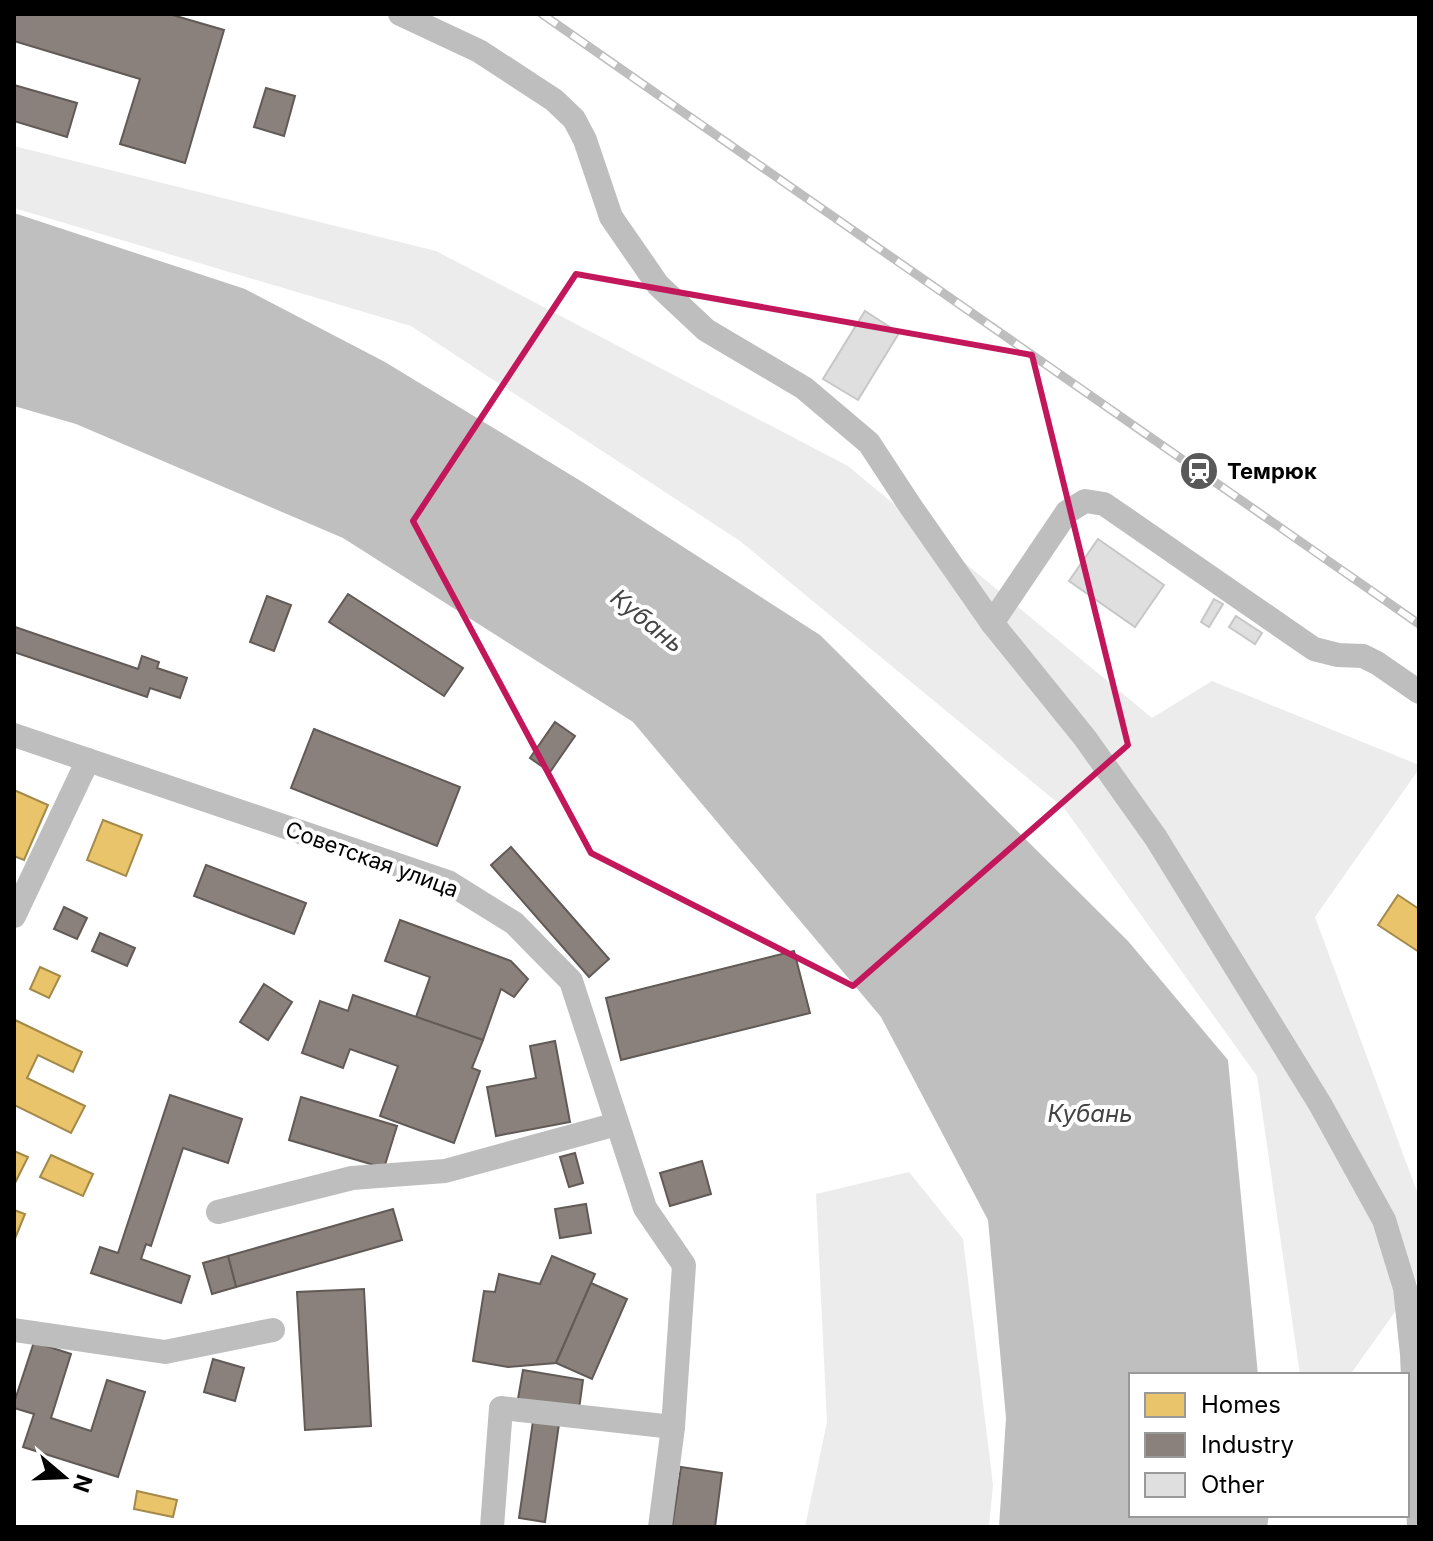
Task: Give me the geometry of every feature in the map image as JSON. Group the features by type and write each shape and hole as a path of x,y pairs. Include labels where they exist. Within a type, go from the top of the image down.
{"street":[{"path":"400,14 479,51 554,100 574,119 585,140 611,217 658,285 706,330 804,388 869,443 992,623 1085,738 1156,838 1320,1104 1384,1220 1405,1288 1415,1352 1419,1527"},
{"path":"992,623 1067,512 1085,501 1104,504 1314,649 1338,655 1363,656 1419,692"},
{"name":"Советская улица","path":"14,735 448,882 514,923 571,981 645,1208 684,1265 673,1427 660,1527"},
{"path":"14,916 88,760"},
{"path":"218,1212 352,1178 445,1171 617,1124"},
{"path":"14,1330 165,1352 273,1330"},
{"path":"492,1527 501,1408 673,1427"}],"highlighted area":[{"path":"576,274 1032,355 1128,745 853,986 591,853 413,521"}],"shaded area":[{"path":"14,146 436,251 848,466 1152,718 1212,681 1419,765 1315,917 1419,1197 1419,1278 1351,1373 1300,1373 1257,1076 1064,808 740,541 411,326 14,208"},
{"path":"909,1172 963,1239 993,1485 989,1527 805,1527 827,1422 816,1194"}],"water":[{"name":"Кубань","path":"14,213 245,289 385,362 584,483 820,635 1128,941 1228,1060 1258,1373 1129,1373 1129,1517 1269,1517 1267,1527 999,1527 1006,1418 988,1220 881,1017 633,722 343,538 76,424 14,406"}],"building: Homes":[{"path":"14,790 48,805 24,860 14,856"},
{"path":"103,820 142,835 126,876 87,860"},
{"path":"1398,895 1419,909 1419,952 1378,925"},
{"path":"40,967 60,976 49,998 30,989"},
{"path":"15,1020 82,1052 73,1072 38,1055 27,1078 85,1106 71,1133 14,1105"},
{"path":"14,1151 28,1157 14,1185"},
{"path":"51,1155 93,1174 83,1196 40,1177"},
{"path":"14,1210 25,1214 14,1241"},
{"path":"137,1491 177,1500 173,1517 134,1509"}],"building: Industry":[{"path":"14,14 169,14 224,30 185,163 120,144 140,79 14,41"},
{"path":"14,85 77,103 67,137 14,121"},
{"path":"266,88 295,96 284,136 254,127"},
{"path":"348,594 463,668 444,696 329,622"},
{"path":"267,596 291,605 274,651 250,642"},
{"path":"15,627 138,669 142,656 159,662 157,668 187,678 180,698 150,688 147,697 14,652"},
{"path":"555,722 575,736 550,772 530,758"},
{"path":"314,729 460,787 437,846 291,788"},
{"path":"511,847 609,959 589,977 491,865"},
{"path":"206,865 306,903 294,934 194,896"},
{"path":"64,907 87,918 77,939 54,929"},
{"path":"400,920 511,961 528,979 514,997 501,989 483,1040 416,1017 430,977 385,961"},
{"path":"100,933 135,948 127,966 92,951"},
{"path":"794,951 810,1013 621,1060 606,998"},
{"path":"264,984 292,1002 268,1040 240,1022"},
{"path":"353,995 483,1040 472,1068 480,1071 454,1143 380,1116 398,1066 350,1049 343,1068 302,1053 320,1001 348,1011"},
{"path":"555,1041 570,1122 496,1136 487,1087 536,1078 530,1046"},
{"path":"170,1095 242,1119 228,1163 183,1148 151,1246 146,1244 141,1259 190,1276 181,1303 91,1273 100,1247 118,1253"},
{"path":"301,1097 397,1126 384,1168 289,1140"},
{"path":"575,1153 583,1183 569,1187 560,1157"},
{"path":"702,1161 711,1194 670,1206 660,1173"},
{"path":"586,1204 591,1233 560,1238 555,1209"},
{"path":"393,1209 402,1240 236,1287 228,1256"},
{"path":"228,1256 236,1287 212,1294 203,1263"},
{"path":"552,1256 595,1274 556,1363 508,1367 473,1361 484,1291 495,1292 499,1274 540,1284"},
{"path":"591,1283 627,1299 592,1379 556,1363"},
{"path":"364,1289 371,1426 305,1430 297,1292"},
{"path":"34,1342 71,1354 51,1418 91,1431 107,1380 145,1392 118,1477 23,1447 34,1414 14,1408 14,1403"},
{"path":"213,1359 244,1368 235,1401 204,1392"},
{"path":"523,1370 583,1380 579,1409 518,1399"},
{"path":"533,1421 559,1424 545,1522 519,1518"},
{"path":"681,1467 722,1473 715,1527 672,1527"}],"building: Other":[{"path":"865,311 899,333 858,400 823,379"},
{"path":"1098,539 1164,585 1135,627 1069,581"},
{"path":"1214,599 1223,604 1209,627 1201,622"},
{"path":"1236,616 1262,633 1255,644 1229,627"}],"railway":[{"path":"542,14 1419,624"}],"place":[{"name":"Темрюк","path":"1199,471"}]}
